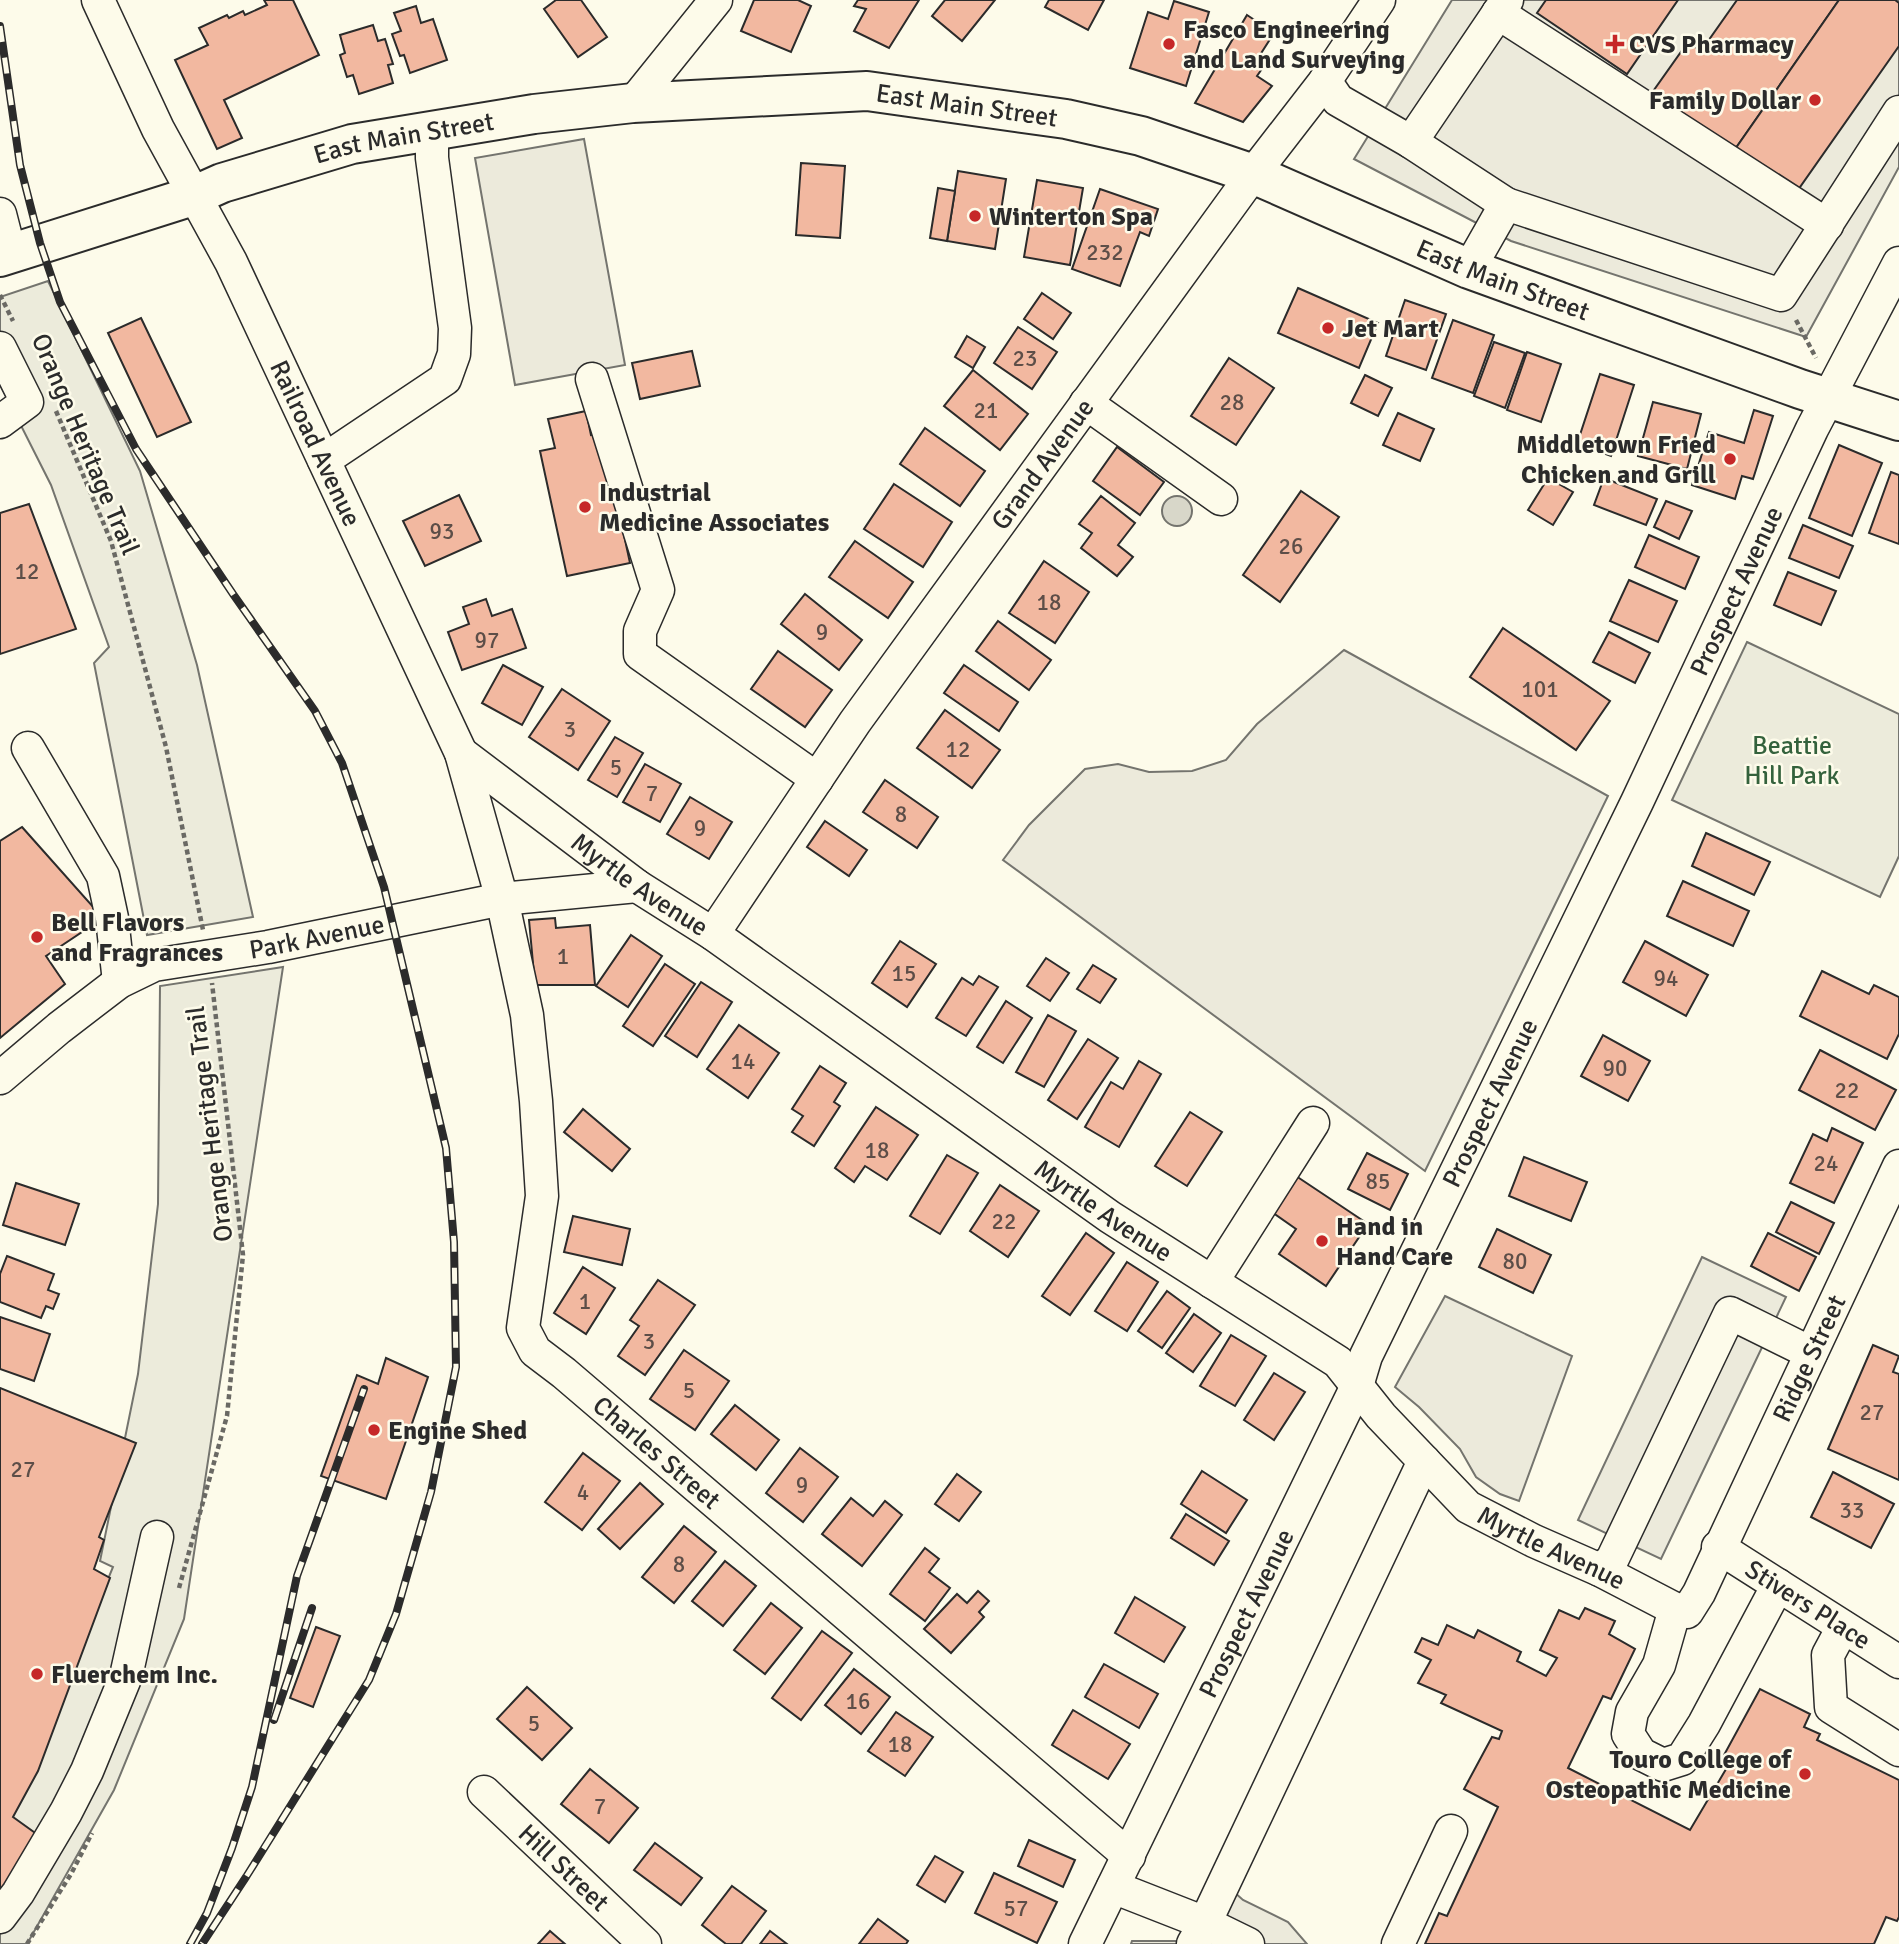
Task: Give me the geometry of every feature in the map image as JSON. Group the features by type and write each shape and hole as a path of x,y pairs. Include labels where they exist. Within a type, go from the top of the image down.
{"main road":[{"name":"East Main Street","path":"5,255 193,195 222,183 352,144 534,114 632,103 867,91 1066,119 1141,136 1253,174 1469,269 1824,381 1899,421"}],"street":[{"name":"Railroad Avenue","path":"98,0 158,129 231,261 461,753 502,899"},
{"path":"632,103 716,0"},
{"name":"Grand Avenue","path":"713,934 855,723 1253,174 1325,81 1379,0"},
{"path":"1411,142 1502,7 1827,225"},
{"path":"1325,81 1338,100 1411,142 1506,204 1781,295 1899,112"},
{"path":"324,460 445,379 454,354 455,328 432,158 432,131"},
{"path":"1469,269 1506,204"},
{"path":"0,214 5,255"},
{"name":"Prospect Avenue","path":"1084,1944 1357,1386 1366,1356 1637,802 1812,429 1824,381 1899,263"},
{"path":"0,422 27,402 8,339"},
{"path":"592,379 658,590 640,631 640,654 817,779"},
{"path":"1086,403 1221,499"},
{"path":"28,748 103,876 119,982"},
{"name":"Myrtle Avenue","path":"461,753 637,886 713,934 1110,1217 1338,1362 1381,1416 1468,1507 1675,1609"},
{"name":"Park Avenue","path":"4,1079 59,1028 119,982 154,965 368,928 502,899 637,886"},
{"name":"Charles Street","path":"502,899 527,1015 536,1101 542,1196 523,1328 535,1351 1129,1856"},
{"path":"1212,1282 1314,1123"},
{"name":"Ridge Street","path":"1718,1547 1899,1166"},
{"path":"1600,1570 1612,1560 1730,1313 1811,1353"},
{"path":"1199,1934 1424,1461"},
{"path":"0,1917 18,1893 87,1771 126,1676 157,1537"},
{"path":"1718,1547 1699,1593 1687,1612 1675,1609 1659,1665 1632,1712 1628,1734 1641,1754 1663,1765 1682,1759 1704,1724 1778,1585"},
{"name":"Stivers Place","path":"1718,1547 1899,1662"},
{"path":"1843,1627 1828,1655 1831,1707 1899,1750"},
{"name":"Hill Street","path":"484,1792 645,1944"},
{"path":"1398,1944 1451,1831"},
{"path":"1113,1887 1199,1934 1248,1944"}],"path":[{"name":"Orange Heritage Trail","path":"0,295 8,339"},
{"path":"1807,337 1824,381"},
{"name":"Orange Heritage Trail","path":"56,410 111,541 166,747 208,957 243,1255 227,1416 177,1594"},
{"path":"27,1944 71,1874 94,1827"}],"green space":[{"path":"48,281 140,471 197,665 253,917 147,935 94,663 109,647 51,485 0,384 0,297"},
{"name":"Beattie Hill Park","path":"1747,642 1899,714 1899,856 1880,897 1672,800"},
{"path":"283,967 184,1619 114,1790 27,1944 0,1944 0,1815 41,1742 113,1567 100,1561 138,1374 158,1204 160,986"}],"shaded area":[{"path":"1452,0 1899,0 1899,167 1806,337 1511,241 1354,159"},
{"path":"584,139 625,365 515,385 475,158"},
{"path":"1177,496 1188,500 1192,511 1188,522 1177,526 1166,522 1162,511 1166,500"},
{"path":"1344,650 1608,796 1425,1171 1003,860 1029,825 1085,769 1118,764 1149,772 1192,771 1226,760 1257,724"},
{"path":"1702,1257 1786,1297 1661,1559 1578,1520"},
{"path":"1445,1296 1572,1356 1519,1501 1500,1494 1476,1477 1460,1449 1395,1387"},
{"path":"1233,1891 1243,1900 1288,1922 1307,1944 1131,1944 1132,1941 1190,1941"}],"building":[{"path":"264,0 293,0 319,55 224,100 242,138 217,149 175,60 208,45 199,28 227,15 229,18 243,11 245,15 267,5"},
{"path":"556,0 581,0 607,37 578,57 544,9"},
{"path":"754,0 798,0 811,6 791,52 741,31"},
{"path":"858,0 919,0 889,48 854,31 866,9 854,6"},
{"path":"945,0 995,0 962,41 932,16"},
{"path":"1049,0 1104,0 1088,30 1045,7"},
{"name":"CVS Pharmacy","path":"1546,0 1678,0 1627,74 1537,13"},
{"path":"1737,0 1839,0 1731,155 1649,97 1688,42 1701,51"},
{"name":"Family Dollar","path":"1839,0 1895,0 1899,3 1899,46 1793,197 1731,155"},
{"name":"Fasco Engineering and Land Surveying","path":"1174,1 1209,12 1186,86 1130,68 1148,12 1168,19"},
{"path":"416,6 421,23 433,19 447,60 410,73 392,34 401,31 394,13"},
{"path":"1247,15 1274,33 1260,55 1268,60 1257,76 1272,86 1243,122 1195,103"},
{"path":"373,25 378,41 385,39 393,64 388,65 393,83 359,94 353,75 347,77 340,55 345,53 340,35"},
{"path":"801,163 845,166 840,238 796,235"},
{"name":"Winterton Spa","path":"958,171 1006,179 995,249 947,241"},
{"path":"1037,180 1083,188 1070,265 1024,257"},
{"path":"938,188 955,191 947,241 930,238"},
{"path":"1100,189 1158,209 1149,236 1140,232 1120,286 1072,269"},
{"name":"Jet Mart","path":"1298,288 1378,323 1359,368 1278,333"},
{"path":"1042,293 1071,313 1053,339 1024,319"},
{"path":"1405,300 1446,314 1426,370 1386,356"},
{"path":"141,318 191,422 157,437 108,333"},
{"path":"1453,320 1494,335 1473,393 1432,378"},
{"path":"1018,327 1057,352 1032,389 994,363"},
{"path":"967,336 985,347 973,368 955,357"},
{"path":"1494,342 1525,353 1505,408 1474,396"},
{"path":"692,351 700,386 640,399 632,363"},
{"path":"1527,352 1561,364 1541,422 1507,410"},
{"path":"1229,358 1274,388 1236,445 1191,416"},
{"path":"973,370 1028,414 1000,450 944,406"},
{"path":"1600,374 1634,385 1611,456 1577,444"},
{"path":"1365,375 1392,388 1378,416 1351,403"},
{"path":"1653,402 1701,414 1687,469 1638,456"},
{"name":"Middletown Fried Chicken and Grill","path":"1754,410 1773,416 1753,479 1742,476 1735,499 1692,485 1709,432 1744,443"},
{"name":"Industrial Medicine Associates","path":"586,411 591,435 602,433 630,563 567,576 540,451 555,448 548,419"},
{"path":"1398,413 1434,429 1420,461 1383,445"},
{"path":"925,428 985,471 960,506 900,464"},
{"path":"1839,445 1882,463 1852,536 1809,518"},
{"path":"1117,447 1164,482 1140,515 1093,481"},
{"path":"1891,472 1899,475 1899,544 1869,533"},
{"path":"1548,478 1573,492 1553,525 1528,510"},
{"path":"1604,478 1657,499 1646,525 1594,505"},
{"path":"894,484 952,522 923,567 864,529"},
{"path":"1301,491 1339,517 1280,602 1243,575"},
{"path":"459,495 481,541 425,566 403,521"},
{"path":"1101,496 1135,523 1118,545 1133,557 1117,576 1081,548 1092,533 1079,524"},
{"path":"1666,501 1692,511 1679,539 1654,527"},
{"path":"29,504 76,629 0,654 0,513"},
{"path":"1803,525 1853,546 1839,578 1789,558"},
{"path":"1649,535 1699,557 1685,589 1635,567"},
{"path":"855,541 913,582 888,618 829,577"},
{"path":"1044,561 1089,592 1055,643 1009,613"},
{"path":"1788,572 1836,591 1821,625 1774,605"},
{"path":"1629,580 1677,601 1658,642 1610,621"},
{"path":"805,594 862,640 839,670 781,624"},
{"path":"486,599 492,616 512,609 526,648 462,670 448,632 469,624 463,607"},
{"path":"998,621 1051,660 1029,690 976,651"},
{"path":"1503,628 1610,701 1576,750 1470,677"},
{"path":"1609,632 1650,653 1635,683 1593,662"},
{"path":"778,651 832,690 805,727 751,689"},
{"path":"503,665 543,687 522,725 482,703"},
{"path":"964,665 1018,702 999,731 944,693"},
{"path":"562,689 610,721 578,770 529,737"},
{"path":"945,710 1000,750 972,788 917,748"},
{"path":"615,737 643,753 617,797 588,780"},
{"path":"645,764 681,784 660,822 623,802"},
{"path":"885,780 938,817 917,848 863,812"},
{"path":"690,797 732,822 709,859 667,834"},
{"path":"825,821 867,850 849,876 807,847"},
{"name":"Bell Flavors and Fragrances","path":"22,827 103,918 46,956 65,984 0,1038 0,841"},
{"path":"1706,833 1770,862 1754,895 1692,866"},
{"path":"1683,881 1749,911 1733,946 1667,916"},
{"path":"555,918 556,928 590,925 595,985 535,985 529,920"},
{"path":"631,935 662,956 628,1007 596,986"},
{"path":"900,941 936,964 907,1007 872,983"},
{"path":"1645,941 1708,975 1686,1016 1623,982"},
{"path":"1046,958 1069,973 1050,1001 1027,986"},
{"path":"665,964 695,984 653,1046 623,1026"},
{"path":"1093,965 1116,979 1100,1003 1077,989"},
{"path":"1822,971 1869,994 1874,985 1899,997 1899,1034 1887,1059 1800,1016"},
{"path":"979,976 998,987 966,1036 936,1018 962,978 973,985"},
{"path":"701,982 732,1002 697,1057 665,1036"},
{"path":"1006,1001 1032,1018 1003,1063 977,1047"},
{"path":"1048,1015 1076,1031 1044,1087 1016,1072"},
{"path":"739,1025 779,1053 748,1098 707,1069"},
{"path":"1603,1035 1650,1061 1628,1101 1581,1076"},
{"path":"1088,1039 1118,1058 1077,1119 1048,1100"},
{"path":"1820,1050 1896,1090 1875,1130 1799,1090"},
{"path":"1139,1061 1161,1074 1119,1147 1085,1127 1111,1082 1123,1089"},
{"path":"820,1066 846,1083 834,1102 840,1106 814,1146 792,1132 803,1116 792,1109"},
{"path":"876,1107 918,1135 887,1180 865,1166 854,1182 835,1168"},
{"path":"583,1109 630,1149 612,1171 564,1132"},
{"path":"1190,1112 1222,1132 1187,1186 1155,1166"},
{"path":"1832,1128 1863,1143 1834,1203 1790,1183 1813,1134 1827,1141"},
{"path":"1367,1153 1408,1174 1390,1210 1348,1189"},
{"path":"947,1155 978,1173 940,1234 910,1216"},
{"path":"1524,1157 1587,1182 1571,1221 1509,1196"},
{"name":"Hand in Hand Care","path":"1290,1172 1368,1224 1326,1286 1279,1254 1296,1229 1266,1208"},
{"path":"16,1183 79,1204 65,1245 3,1225"},
{"path":"1000,1185 1039,1211 1008,1257 970,1231"},
{"path":"1791,1202 1834,1223 1819,1254 1776,1232"},
{"path":"573,1216 630,1229 622,1265 564,1252"},
{"path":"1497,1229 1551,1255 1533,1293 1479,1267"},
{"path":"1086,1233 1114,1253 1070,1315 1042,1296"},
{"path":"1768,1233 1816,1257 1799,1291 1751,1266"},
{"path":"7,1256 54,1274 48,1290 59,1294 53,1309 46,1306 41,1318 0,1302 0,1274"},
{"path":"1127,1262 1158,1282 1127,1331 1095,1311"},
{"path":"583,1267 615,1288 586,1334 554,1313"},
{"path":"658,1280 695,1305 645,1375 618,1356 639,1326 630,1320"},
{"path":"1167,1291 1190,1308 1162,1348 1138,1331"},
{"path":"1194,1314 1221,1333 1193,1372 1166,1353"},
{"path":"0,1317 50,1334 34,1381 0,1369"},
{"path":"1231,1335 1266,1356 1235,1406 1200,1386"},
{"path":"1873,1345 1899,1356 1893,1372 1899,1374 1899,1480 1828,1449"},
{"path":"684,1350 729,1381 695,1430 650,1399"},
{"name":"Engine Shed","path":"386,1358 428,1377 386,1499 321,1476 357,1375 378,1384"},
{"path":"1274,1373 1305,1392 1274,1440 1244,1420"},
{"name":"Fluerchem Inc.","path":"0,1388 136,1443 99,1537 104,1540 94,1569 110,1578 38,1771 13,1817 38,1835 0,1894"},
{"path":"735,1405 779,1440 756,1470 711,1434"},
{"path":"800,1448 838,1477 803,1522 766,1493"},
{"path":"583,1453 620,1481 582,1530 545,1502"},
{"path":"1202,1471 1247,1500 1226,1533 1181,1504"},
{"path":"1833,1472 1894,1504 1871,1548 1811,1517"},
{"path":"957,1474 981,1492 959,1521 935,1504"},
{"path":"640,1483 663,1504 620,1549 598,1529"},
{"path":"851,1498 873,1516 885,1501 902,1515 862,1566 822,1534"},
{"path":"1186,1514 1229,1541 1214,1565 1171,1538"},
{"path":"684,1526 716,1552 674,1603 642,1577"},
{"path":"925,1548 939,1559 929,1572 950,1588 925,1621 890,1594"},
{"path":"725,1561 756,1586 723,1626 692,1601"},
{"path":"978,1591 989,1601 979,1612 984,1617 951,1653 924,1629 957,1594 967,1603"},
{"path":"1135,1597 1185,1627 1164,1662 1115,1633"},
{"path":"771,1603 802,1628 765,1674 734,1650"},
{"name":"Touro College of Osteopathic Medicine","path":"1585,1608 1615,1621 1609,1634 1635,1649 1611,1699 1603,1696 1568,1768 1690,1830 1732,1759 1724,1755 1760,1689 1810,1714 1804,1727 1820,1734 1817,1740 1899,1780 1899,1917 1897,1921 1886,1917 1874,1944 1425,1944 1439,1913 1447,1916 1498,1807 1464,1789 1492,1737 1499,1739 1502,1731 1441,1703 1446,1695 1418,1683 1431,1660 1415,1652 1422,1638 1438,1645 1447,1625 1474,1638 1478,1630 1521,1652 1517,1661 1546,1676 1557,1658 1540,1650 1559,1610 1579,1619"},
{"path":"316,1627 340,1636 313,1707 290,1698"},
{"path":"822,1631 852,1653 801,1720 772,1698"},
{"path":"1104,1664 1158,1694 1139,1728 1085,1697"},
{"path":"854,1669 890,1697 861,1734 825,1705"},
{"path":"527,1687 572,1728 542,1760 497,1719"},
{"path":"1073,1710 1130,1744 1108,1779 1052,1745"},
{"path":"896,1712 933,1737 905,1776 868,1751"},
{"path":"590,1769 638,1808 609,1843 561,1804"},
{"path":"1029,1840 1075,1860 1063,1887 1018,1866"},
{"path":"655,1843 702,1878 681,1905 634,1870"},
{"path":"935,1856 963,1872 945,1902 917,1885"},
{"path":"994,1873 1057,1902 1037,1943 975,1913"},
{"path":"732,1886 766,1911 741,1944 726,1944 702,1925"},
{"path":"878,1919 908,1941 906,1944 859,1944"},
{"path":"550,1931 565,1944 538,1944"},
{"path":"770,1931 787,1944 760,1944"}],"railway":[{"path":"0,26 20,165 40,243 60,302 136,449 315,711 342,763 384,887 446,1148 454,1242 456,1367 431,1492 396,1614 369,1680 202,1944"},
{"path":"190,1944 207,1913 252,1787 297,1576 364,1389"},
{"path":"274,1720 312,1608"}],"place":[{"name":"Fasco Engineering and Land Surveying","path":"1169,44"},
{"name":"CVS Pharmacy","path":"1615,44"},
{"name":"Family Dollar","path":"1815,100"},
{"name":"Winterton Spa","path":"975,216"},
{"name":"Jet Mart","path":"1328,328"},
{"name":"Middletown Fried Chicken and Grill","path":"1730,459"},
{"name":"Industrial Medicine Associates","path":"585,507"},
{"name":"Bell Flavors and Fragrances","path":"37,937"},
{"name":"Hand in Hand Care","path":"1322,1241"},
{"name":"Engine Shed","path":"374,1430"},
{"name":"Fluerchem Inc.","path":"37,1674"},
{"name":"Touro College of Osteopathic Medicine","path":"1805,1774"}]}
